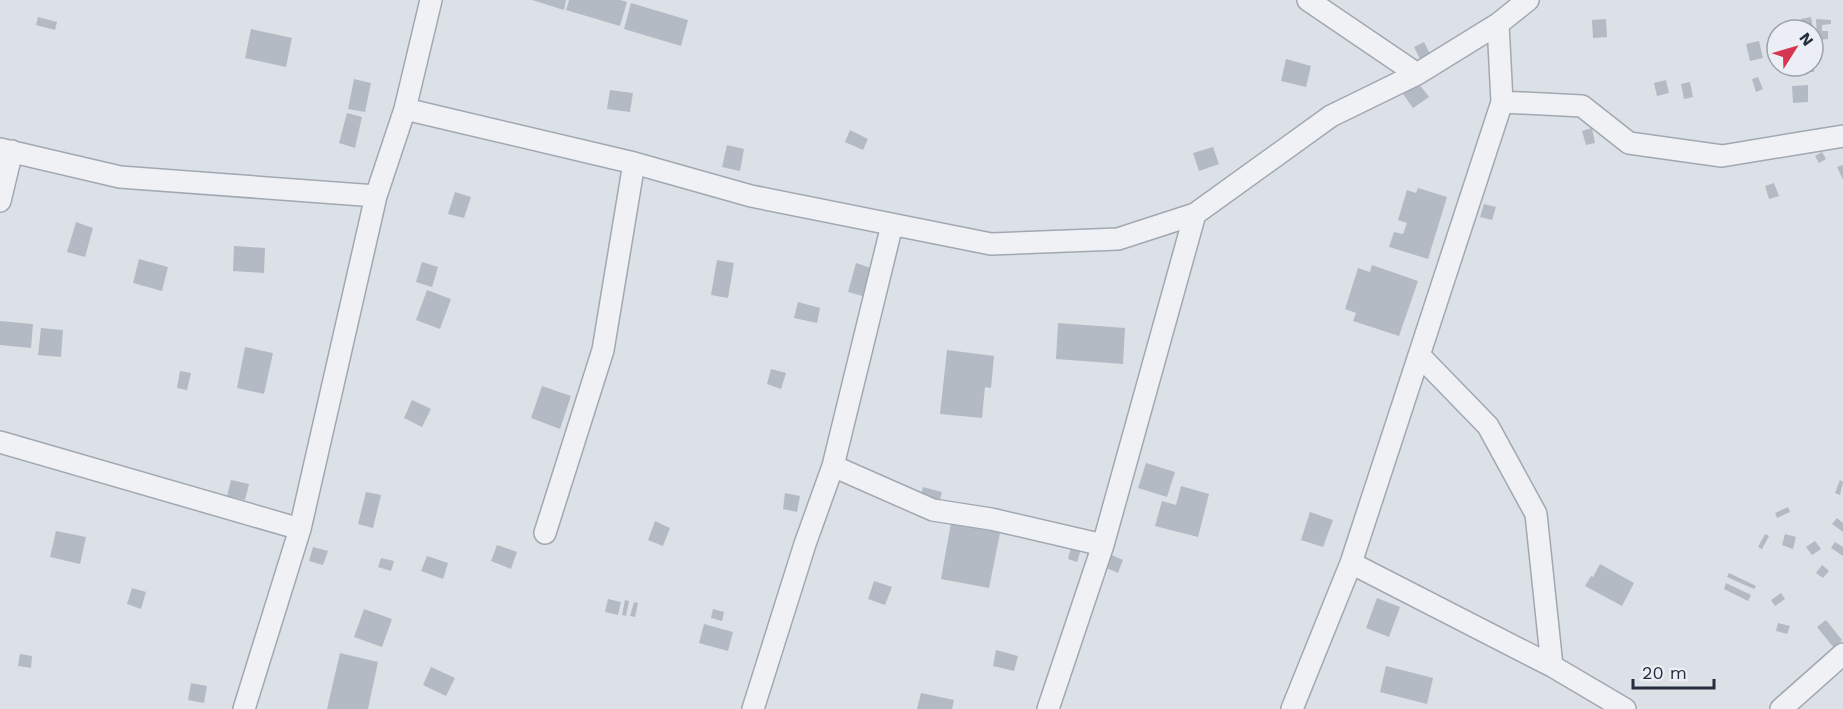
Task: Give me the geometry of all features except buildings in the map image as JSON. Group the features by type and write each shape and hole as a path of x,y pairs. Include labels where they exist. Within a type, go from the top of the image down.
{"street":[{"path":"244,709 300,529 376,196 405,109 431,0"},
{"path":"1308,0 1417,74"},
{"path":"405,109 634,163 751,196 991,244 1118,239 1195,214 1331,116 1417,74 1498,24 1528,0"},
{"path":"1292,709 1351,563 1502,102 1498,24"},
{"path":"1502,102 1582,106 1629,143 1722,156 1843,136"},
{"path":"0,201 6,150 120,177 376,196"},
{"path":"545,534 603,350 634,163"},
{"path":"1048,709 1103,545 1195,214"},
{"path":"753,709 805,543 833,466 892,225"},
{"path":"1420,356 1488,426 1536,514 1552,666"},
{"path":"0,442 300,529"},
{"path":"833,466 933,510 992,519 1103,545"},
{"path":"1351,563 1552,666 1625,709"},
{"path":"1781,709 1843,654"}]}
